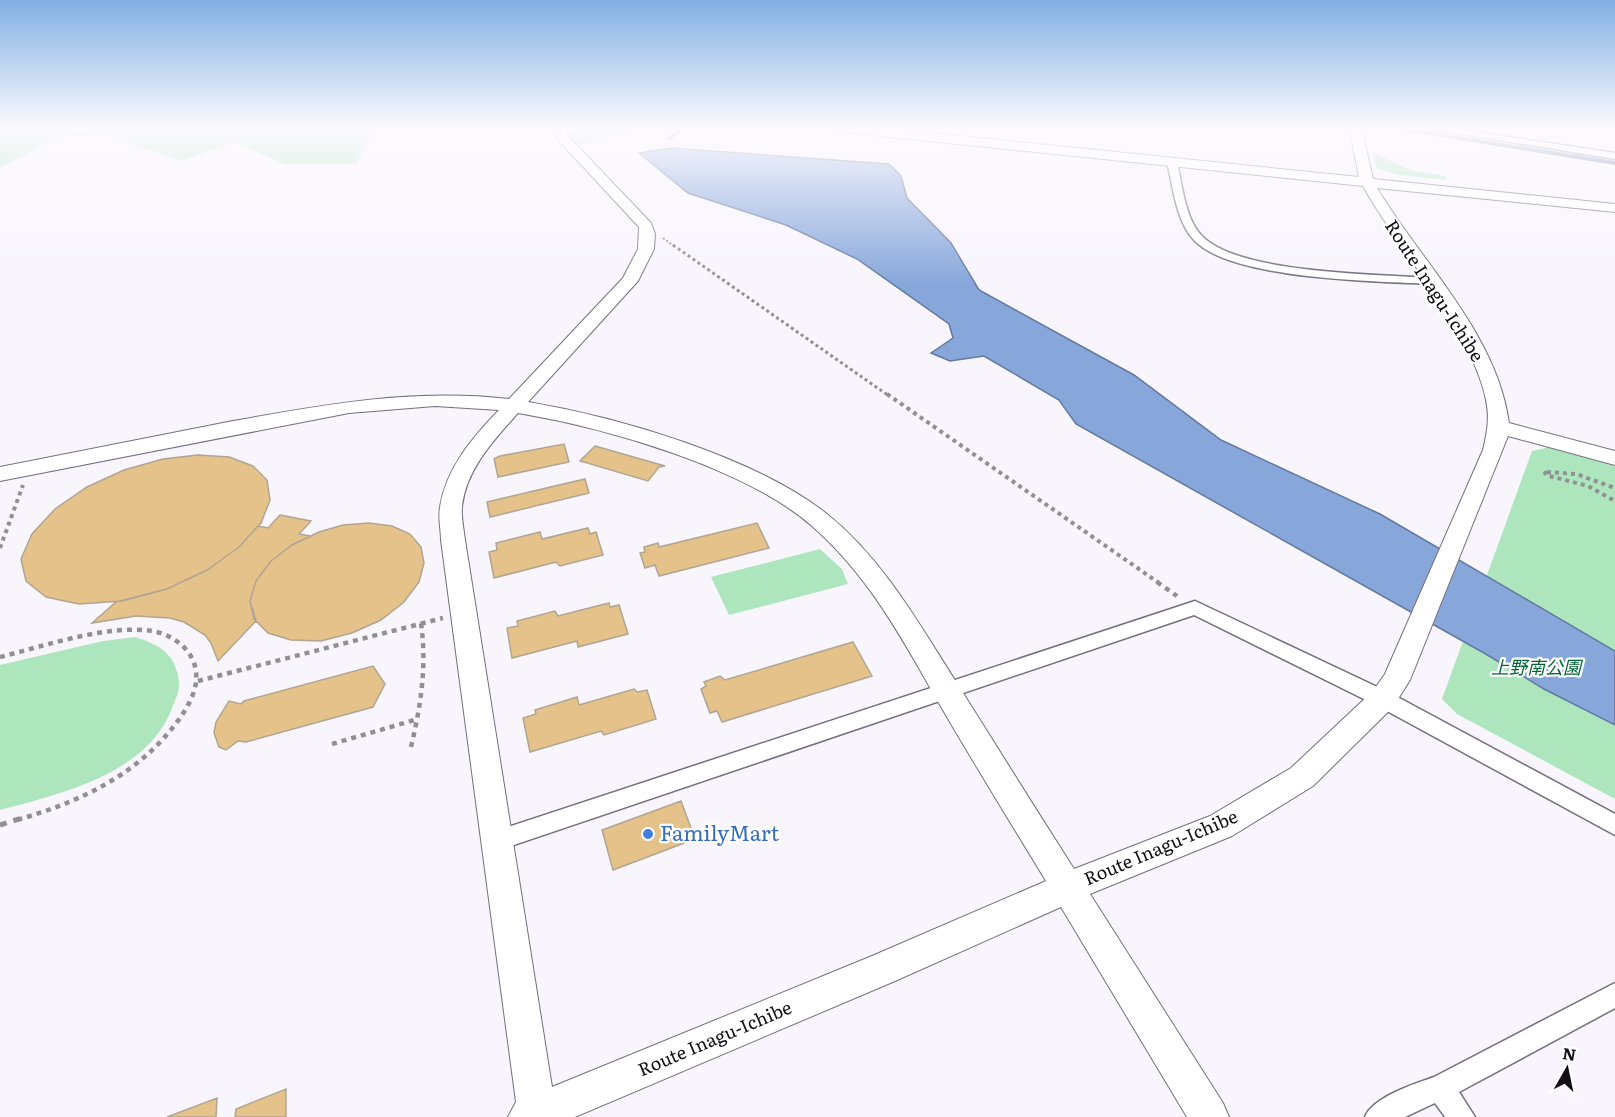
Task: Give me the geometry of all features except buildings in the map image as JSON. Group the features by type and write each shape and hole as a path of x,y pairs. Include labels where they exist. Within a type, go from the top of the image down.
{"street":[{"path":"532,1115 498,840 465,627 451,507 464,468 479,443 630,281 647,253 649,242 646,226 602,179"},
{"path":"1177,179 1190,227 1199,240 1241,260 1271,268 1431,281"},
{"path":"1339,179 1615,208"},
{"name":"Route Inagu-Ichibe","path":"532,1115 1221,826 1302,777 1390,690 1496,438 1495,396 1477,352 1384,212 1367,182"},
{"path":"0,474 314,412 375,403 463,401 512,406 580,419 691,452 750,477 794,502 836,535 869,570 911,627 946,690 1209,1117"},
{"path":"1496,438 1615,459"},
{"path":"498,840 1195,608 1390,690 1615,825"},
{"path":"1378,1117 1414,1097 1440,1088 1615,995"},
{"path":"1440,1088 1462,1117"}],"path":[{"path":"646,226 1195,608"},
{"path":"1615,488 1576,474 1545,473 1588,486 1615,501"},
{"path":"0,548 25,479"},
{"path":"198,681 443,617"},
{"path":"411,747 419,719 425,681 421,623"},
{"path":"0,657 95,635 152,630 174,639 186,648 195,664 198,681 193,698 160,745 120,778 92,795 0,825"},
{"path":"332,744 419,719"}],"green space":[{"name":"上野南公園","path":"1550,447 1615,466 1615,799 1457,714 1442,699 1532,451"},
{"path":"820,549 842,569 848,584 729,615 711,577"},
{"path":"135,637 152,643 165,652 177,672 178,692 160,731 143,750 100,778 49,797 0,810 0,665 103,641"}],"water":[{"path":"671,179 902,179 907,198 951,243 979,290 1134,375 1221,440 1380,514 1615,651 1615,725 1544,689 1076,424 1059,400 984,356 950,361 931,353 953,338 949,324 857,259 786,225 688,193"}],"place":[{"name":"FamilyMart","path":"648,834"}]}
